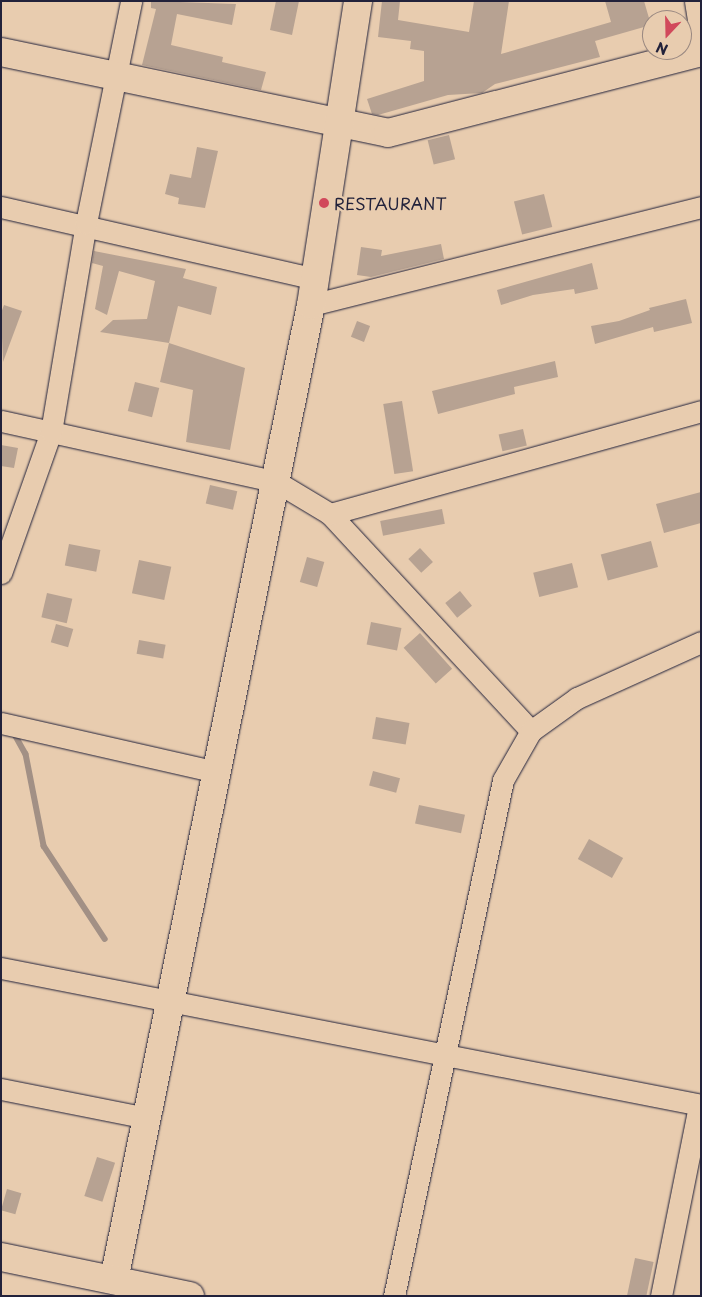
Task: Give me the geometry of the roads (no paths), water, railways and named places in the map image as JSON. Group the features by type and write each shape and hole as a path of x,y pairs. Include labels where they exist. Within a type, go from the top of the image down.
{"main road":[{"path":"113,1288 316,279 341,126 358,1"},
{"path":"1,52 116,75 341,126 388,133 701,52"},
{"path":"1,1257 113,1288 190,1296"}],"street":[{"path":"1,573 51,432 86,224 131,1"},
{"path":"695,1 701,39"},
{"path":"311,305 701,206"},
{"path":"1,207 86,224 316,279"},
{"path":"330,514 701,411"},
{"path":"1,421 275,481 330,514 531,731"},
{"path":"394,1296 504,780 531,731 578,698 701,642"},
{"path":"1,723 216,772"},
{"path":"1,968 444,1057 700,1106 661,1296"},
{"path":"1,1089 147,1118"}],"waterway":[{"path":"13,731 26,754 44,846 105,939"}],"place":[{"name":"RESTAURANT","path":"324,203"}]}
